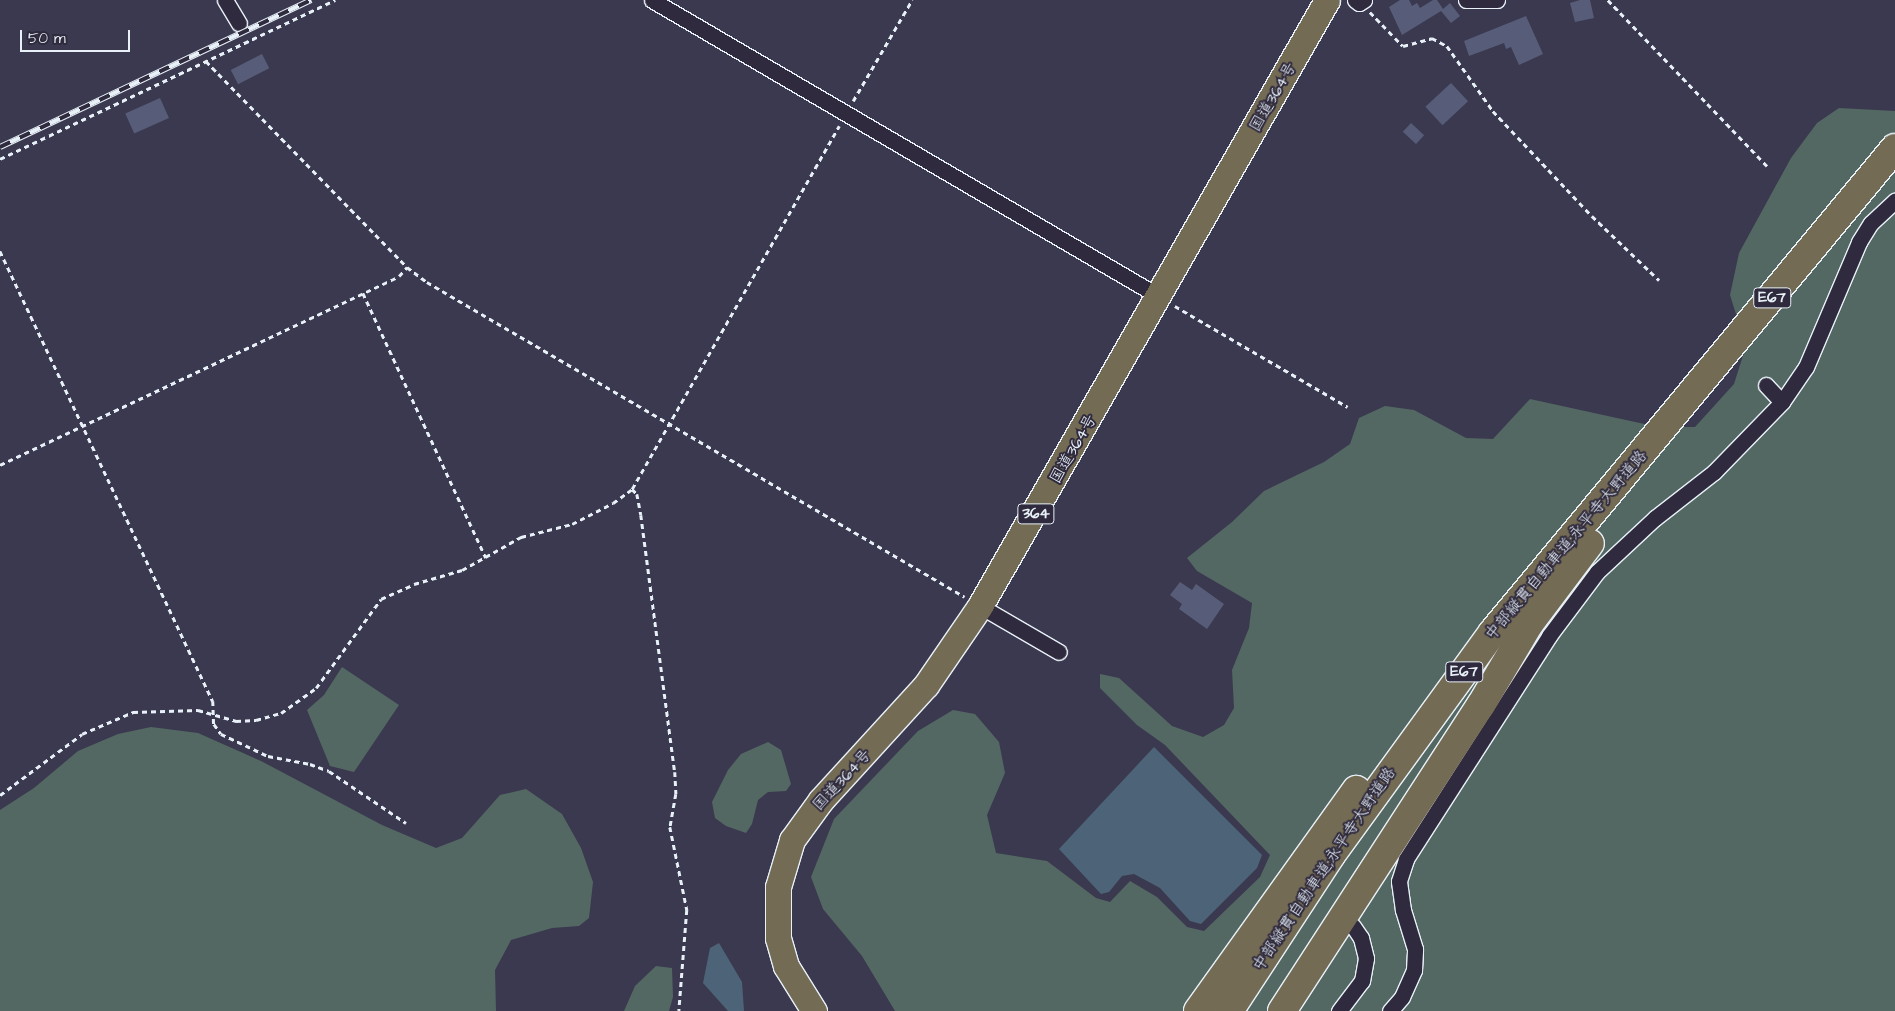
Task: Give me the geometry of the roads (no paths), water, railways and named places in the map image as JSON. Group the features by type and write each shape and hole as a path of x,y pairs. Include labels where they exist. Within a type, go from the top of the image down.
{"highway":[{"name":"国道364号","path":"814,1011 786,966 778,938 778,887 792,840 821,800 926,685 980,606 1160,297 1327,0"},
{"name":"中部縦貫自動車道;永平寺大野道路","path":"1229,1011 1323,849 1493,632 1605,495 1681,410 1895,148"},
{"path":"1282,1011 1481,705 1529,624 1595,536 1681,410"},
{"path":"1198,1011 1323,849"}],"street":[{"path":"225,0 239,23"},
{"path":"652,0 1160,297"},
{"path":"1466,0 1497,0"},
{"path":"1390,1011 1402,996 1414,970 1415,949 1403,910 1400,881 1406,859 1548,636 1597,572 1655,518 1714,472 1782,402 1806,367 1859,242 1871,223 1895,201"},
{"path":"1766,385 1782,402"},
{"path":"980,606 1059,652"},
{"path":"1339,1011 1362,981 1366,958 1361,938 1353,926"}],"water":[{"path":"1154,747 1262,855 1257,868 1201,924 1190,921 1160,888 1134,874 1122,876 1109,892 1101,894 1059,849"},
{"path":"719,943 742,982 744,1011 728,1011 703,983 710,948"}],"railway":[{"path":"0,147 311,0"}]}
